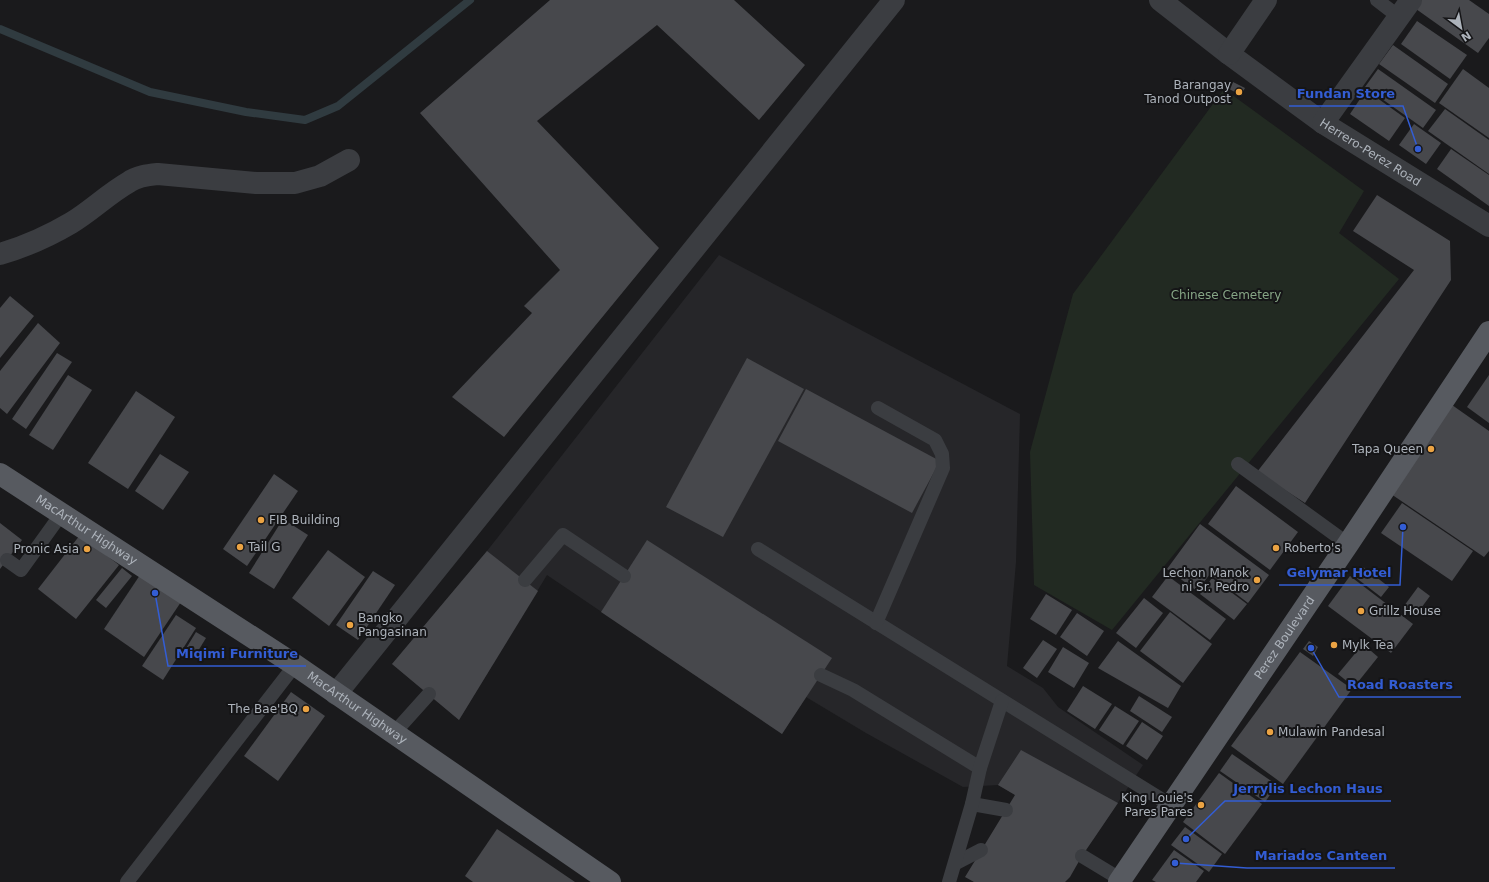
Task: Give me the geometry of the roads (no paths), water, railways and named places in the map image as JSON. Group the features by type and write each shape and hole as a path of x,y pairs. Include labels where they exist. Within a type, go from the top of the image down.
{"main road":[{"name":"Perez Boulevard","path":"1120,881 1172,806 1489,332"},
{"name":"MacArthur Highway","path":"0,474 295,665 610,882"}],"street":[{"path":"336,694 894,0"},
{"name":"Herrero-Perez Road","path":"1160,0 1229,54 1323,123 1489,226"},
{"path":"1229,54 1266,0"},
{"path":"1323,123 1405,8"},
{"path":"0,254 49,235 70,224 88,213 129,181 145,176 158,174 256,183 295,183 320,176 349,160"}],"lane":[{"path":"1377,0 1405,8"},
{"path":"876,623 943,468 942,454 935,440 878,408"},
{"path":"1238,464 1348,544"},
{"path":"7,560 21,570 62,513"},
{"path":"525,580 563,535 624,576"},
{"path":"758,549 1172,806"},
{"path":"127,882 295,665"},
{"path":"821,675 853,690 980,768"},
{"path":"394,733 429,694"},
{"path":"949,882 956,863 980,768 1002,701"},
{"path":"972,804 1006,810"},
{"path":"956,863 981,850"},
{"path":"1082,856 1120,881"}],"waterway":[{"path":"0,29 150,92 246,112 305,120 338,106 470,0"}],"place":[{"name":"Barangay Tanod Outpost","path":"1239,92"},
{"name":"Fundan Store","path":"1418,149"},
{"name":"Tapa Queen","path":"1431,449"},
{"name":"FIB Building","path":"261,520"},
{"name":"Gelymar Hotel","path":"1403,527"},
{"name":"Tail G","path":"240,547"},
{"name":"Roberto's","path":"1276,548"},
{"name":"Pronic Asia","path":"87,549"},
{"name":"Lechon Manok ni Sr. Pedro","path":"1257,580"},
{"name":"Miqimi Furniture","path":"155,593"},
{"name":"Grillz House","path":"1361,611"},
{"name":"Bangko Pangasinan","path":"350,625"},
{"name":"Mylk Tea","path":"1334,645"},
{"name":"Road Roasters","path":"1311,648"},
{"name":"The Bae'BQ","path":"306,709"},
{"name":"Mulawin Pandesal","path":"1270,732"},
{"name":"King Louie's Pares Pares","path":"1201,805"},
{"name":"Jerrylis Lechon Haus","path":"1186,839"},
{"name":"Mariados Canteen","path":"1175,863"}],"park label":[{"name":"Chinese Cemetery","path":"1226,295"}]}
